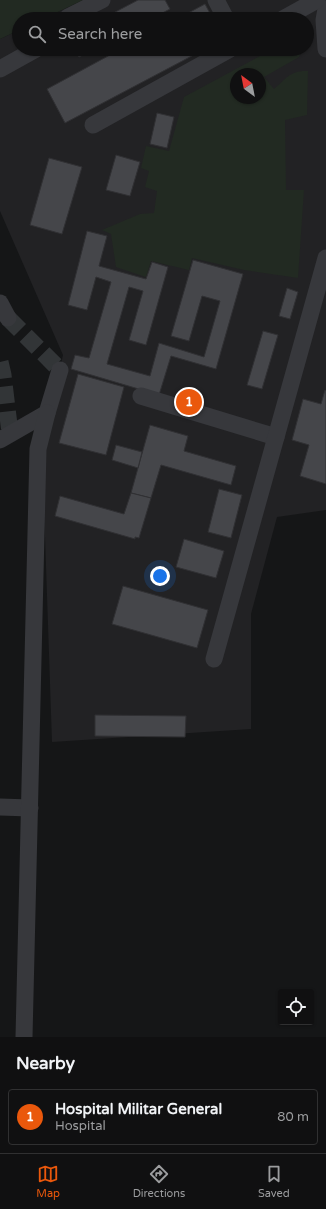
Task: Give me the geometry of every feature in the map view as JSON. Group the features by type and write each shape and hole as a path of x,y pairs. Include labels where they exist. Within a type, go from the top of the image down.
{"street":[{"path":"80,12 102,0"},
{"path":"216,0 222,12"},
{"path":"296,12 317,0"},
{"path":"326,10 324,20 326,49"},
{"path":"0,69 23,56"},
{"path":"93,125 217,56"},
{"path":"214,659 326,258 326,249"},
{"path":"24,1037 38,449 60,370"},
{"path":"141,396 276,437"},
{"path":"5,436 47,413"},
{"path":"0,807 30,808"}],"shaded area":[{"path":"0,0 83,0 58,12 12,12 12,33 0,39"},
{"path":"83,0 326,0 326,510 277,517 251,614 251,729 52,742 42,448 63,355 0,211 0,39 12,33 12,56 314,56 314,12 58,12"},
{"path":"260,56 299,57 266,76 266,68 238,68"},
{"path":"308,71 307,115 285,120 286,190 304,190 298,278 244,270 192,258 189,270 151,261 146,277 116,267 111,234 102,230 140,214 154,213 157,191 145,187 149,171 141,168 146,146 169,151 184,97 230,72 230,104 266,104 266,79 274,89 292,74"}],"building":[{"path":"138,0 165,0 170,9 164,12 115,12"},
{"path":"205,4 209,12 190,12"},
{"path":"108,56 192,56 65,123 47,89"},
{"path":"157,113 174,117 167,148 150,144"},
{"path":"116,155 140,162 130,196 106,190"},
{"path":"49,158 82,167 62,234 30,225"},
{"path":"87,231 107,236 99,266 146,279 152,262 168,267 146,345 129,340 143,291 129,287 107,364 150,376 159,343 204,357 220,301 202,296 189,341 171,336 193,260 243,274 216,369 171,356 159,395 71,369 75,355 89,358 111,282 96,277 87,310 68,305"},
{"path":"287,288 298,292 290,319 279,316"},
{"path":"263,331 278,335 262,389 247,385"},
{"path":"78,374 124,387 106,455 59,443"},
{"path":"325,390 326,484 300,476 309,445 292,440 303,399 321,404"},
{"path":"150,425 188,436 184,451 236,466 231,485 161,465 151,498 131,493"},
{"path":"116,445 142,452 138,468 112,460"},
{"path":"219,489 242,495 231,538 208,532"},
{"path":"131,493 151,498 139,538 135,537 135,539 55,516 60,496 124,514"},
{"path":"184,539 224,551 216,578 176,567"},
{"path":"123,586 208,610 197,648 112,624"},
{"path":"95,715 186,716 185,737 95,736"}],"tunnel":[{"path":"8,318 60,370"},
{"path":"0,362 10,433"}],"place":[{"name":"Hospital Militar General","path":"189,402"}]}
